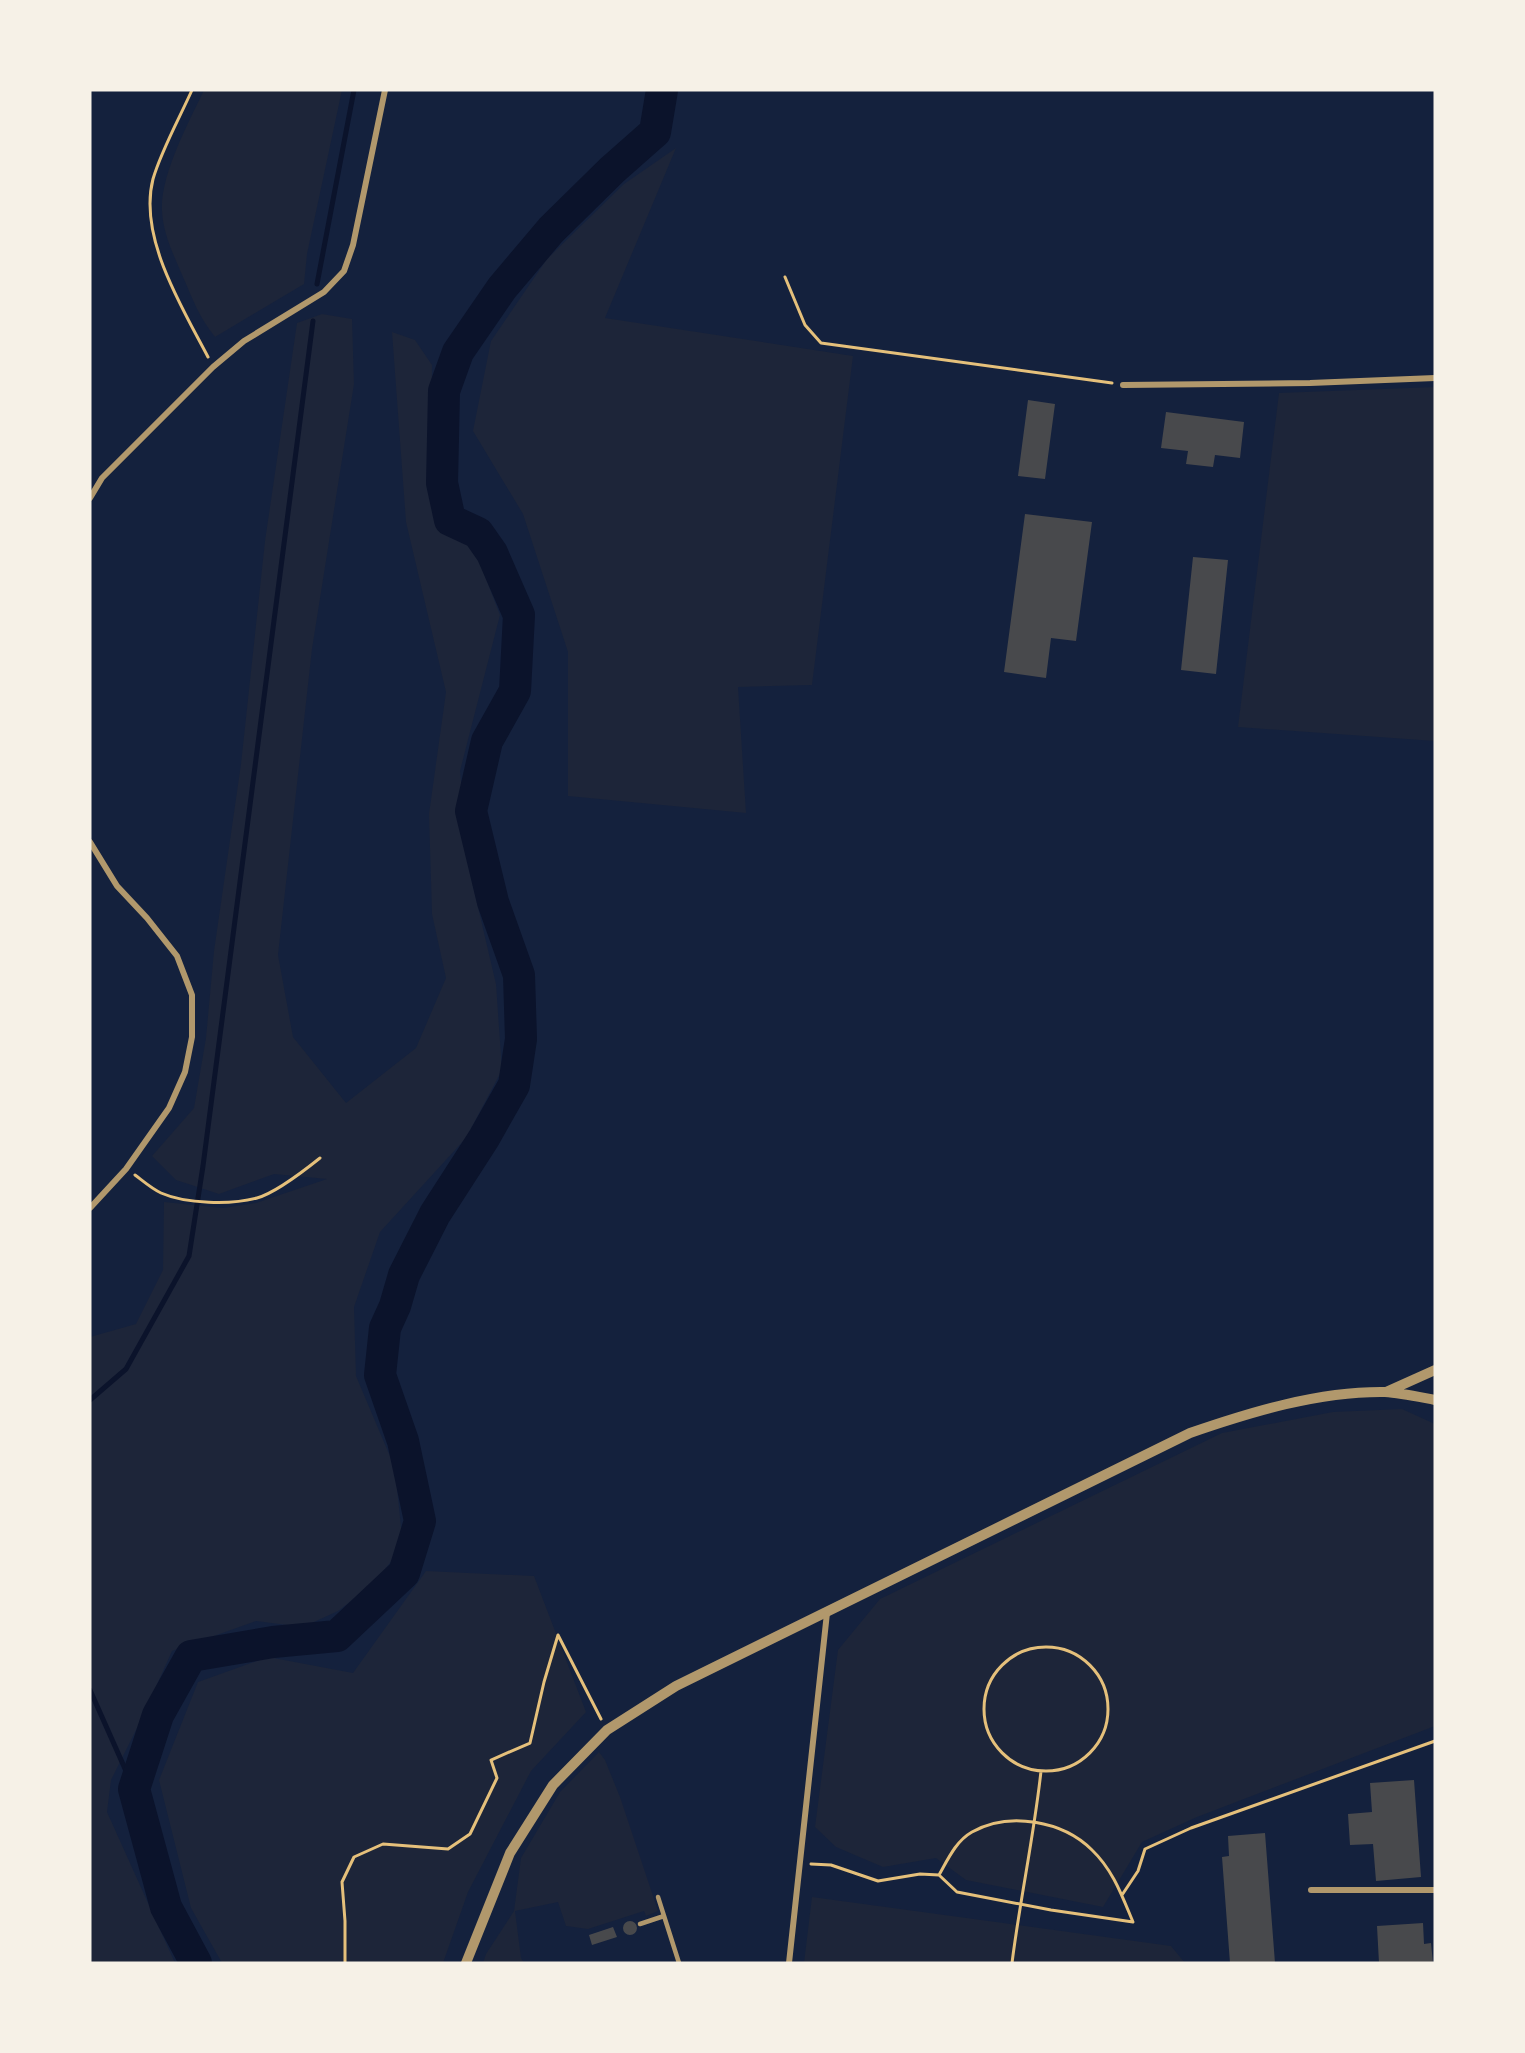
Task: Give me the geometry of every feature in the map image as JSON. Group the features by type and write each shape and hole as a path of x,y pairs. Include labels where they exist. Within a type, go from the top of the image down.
{"street":[{"path":"90,498 102,478 213,367 244,341 324,292 344,271 353,245 384,90"},
{"path":"1123,385 1310,383 1435,378"},
{"path":"90,842 117,886 147,918 177,956 192,995 192,1037 185,1072 169,1108 126,1169 90,1208"},
{"path":"1385,1392 1435,1370"},
{"path":"466,1963 510,1853 553,1785 607,1730 676,1686 1190,1433 1254,1411 1323,1397 1385,1392 1435,1400"},
{"path":"789,1963 827,1612"},
{"path":"1311,1890 1435,1890"}],"lane":[{"path":"658,1897 678,1963"},
{"path":"640,1924 664,1916"}],"path":[{"path":"192,90 153,179 150,209 155,239 173,289 213,367"},
{"path":"785,277 805,325 821,344 1123,385"},
{"path":"126,1169 160,1193 188,1201 209,1203 258,1198 301,1174 320,1158"},
{"path":"345,1963 342,1882 354,1857 383,1844 448,1849 470,1834 497,1778 491,1760 530,1743 558,1635 607,1730"},
{"path":"1036,1648 1057,1648 1077,1655 1093,1668 1104,1686 1108,1707 1106,1727 1096,1746 1081,1761 1062,1769 1041,1771 1023,1767 1008,1759 996,1746 987,1730 984,1713 985,1696 991,1679 1002,1665 1016,1654 1036,1648"},
{"path":"1122,1895 1138,1871 1145,1849 1191,1828 1435,1741"},
{"path":"1012,1963 1019,1904 1035,1821 1041,1771"},
{"path":"800,1863 831,1865 878,1881 920,1874 939,1875 957,1892 1133,1922 1116,1880 1092,1849 1064,1830 1035,1821 996,1823 972,1832 953,1849 939,1875"}],"shaded area":[{"path":"204,90 342,90 307,254 304,284 215,337 197,308 176,261 167,236 162,211 170,165"},
{"path":"676,148 605,318 853,356 812,685 738,687 746,813 568,796 568,652 523,514 473,431 491,341 547,259 624,184"},
{"path":"322,314 352,319 354,384 312,649 278,955 293,1037 346,1103 416,1048 446,978 432,914 429,814 446,692 406,522 392,332 415,340 432,365 431,488 443,525 473,545 500,615 460,771 470,873 496,984 502,1070 466,1138 380,1232 354,1307 356,1376 395,1468 403,1547 371,1586 338,1611 303,1627 256,1621 172,1651 111,1780 107,1812 175,1963 90,1963 90,1337 136,1324 163,1270 164,1202 223,1208 256,1203 327,1179 274,1174 219,1194 176,1180 152,1156 194,1108 206,1038 214,951 241,764 265,541 297,323"},
{"path":"1435,387 1435,741 1238,727 1279,393"},
{"path":"1402,1409 1435,1424 1435,1726 1197,1817 1142,1842 1103,1907 966,1880 936,1858 883,1867 836,1847 815,1827 838,1650 880,1599 1222,1433 1333,1412"},
{"path":"426,1571 534,1576 586,1712 531,1771 468,1892 443,1963 222,1963 191,1908 159,1780 198,1682 268,1657 353,1673"},
{"path":"599,1752 605,1760 620,1797 658,1911 646,1916 644,1911 588,1929 566,1926 558,1902 515,1911 521,1958 524,1963 483,1963 486,1954 514,1911 521,1858 560,1792"},
{"path":"812,1897 1171,1946 1185,1963 804,1963"}],"building":[{"path":"1028,400 1055,404 1045,479 1018,476"},
{"path":"1166,412 1244,422 1240,458 1215,455 1213,467 1186,464 1188,451 1161,448"},
{"path":"1025,514 1092,522 1076,641 1051,638 1046,678 1004,672"},
{"path":"1193,557 1228,560 1216,674 1181,670"},
{"path":"1414,1780 1421,1877 1376,1881 1373,1844 1350,1845 1348,1814 1372,1812 1370,1783"},
{"path":"1265,1833 1275,1963 1230,1963 1222,1857 1229,1856 1228,1836"},
{"path":"630,1921 635,1923 637,1928 635,1933 630,1935 625,1933 623,1928 625,1923"},
{"path":"1423,1923 1424,1944 1431,1943 1433,1963 1379,1963 1377,1926"},
{"path":"613,1927 617,1937 592,1945 589,1935"}],"waterway":[{"path":"317,284 354,90"},
{"path":"196,1963 166,1907 134,1789 158,1715 191,1656 273,1642 337,1636 404,1573 420,1521 403,1441 380,1375 385,1328 395,1306 404,1275 435,1214 484,1138 514,1085 521,1039 519,975 493,902 471,811 487,741 515,691 519,615 492,553 478,533 450,520 442,483 444,391 458,352 502,288 551,230 612,170 655,132 662,90"},
{"path":"90,1400 126,1369 189,1256 203,1166 313,321"},
{"path":"90,1690 134,1789"}]}
